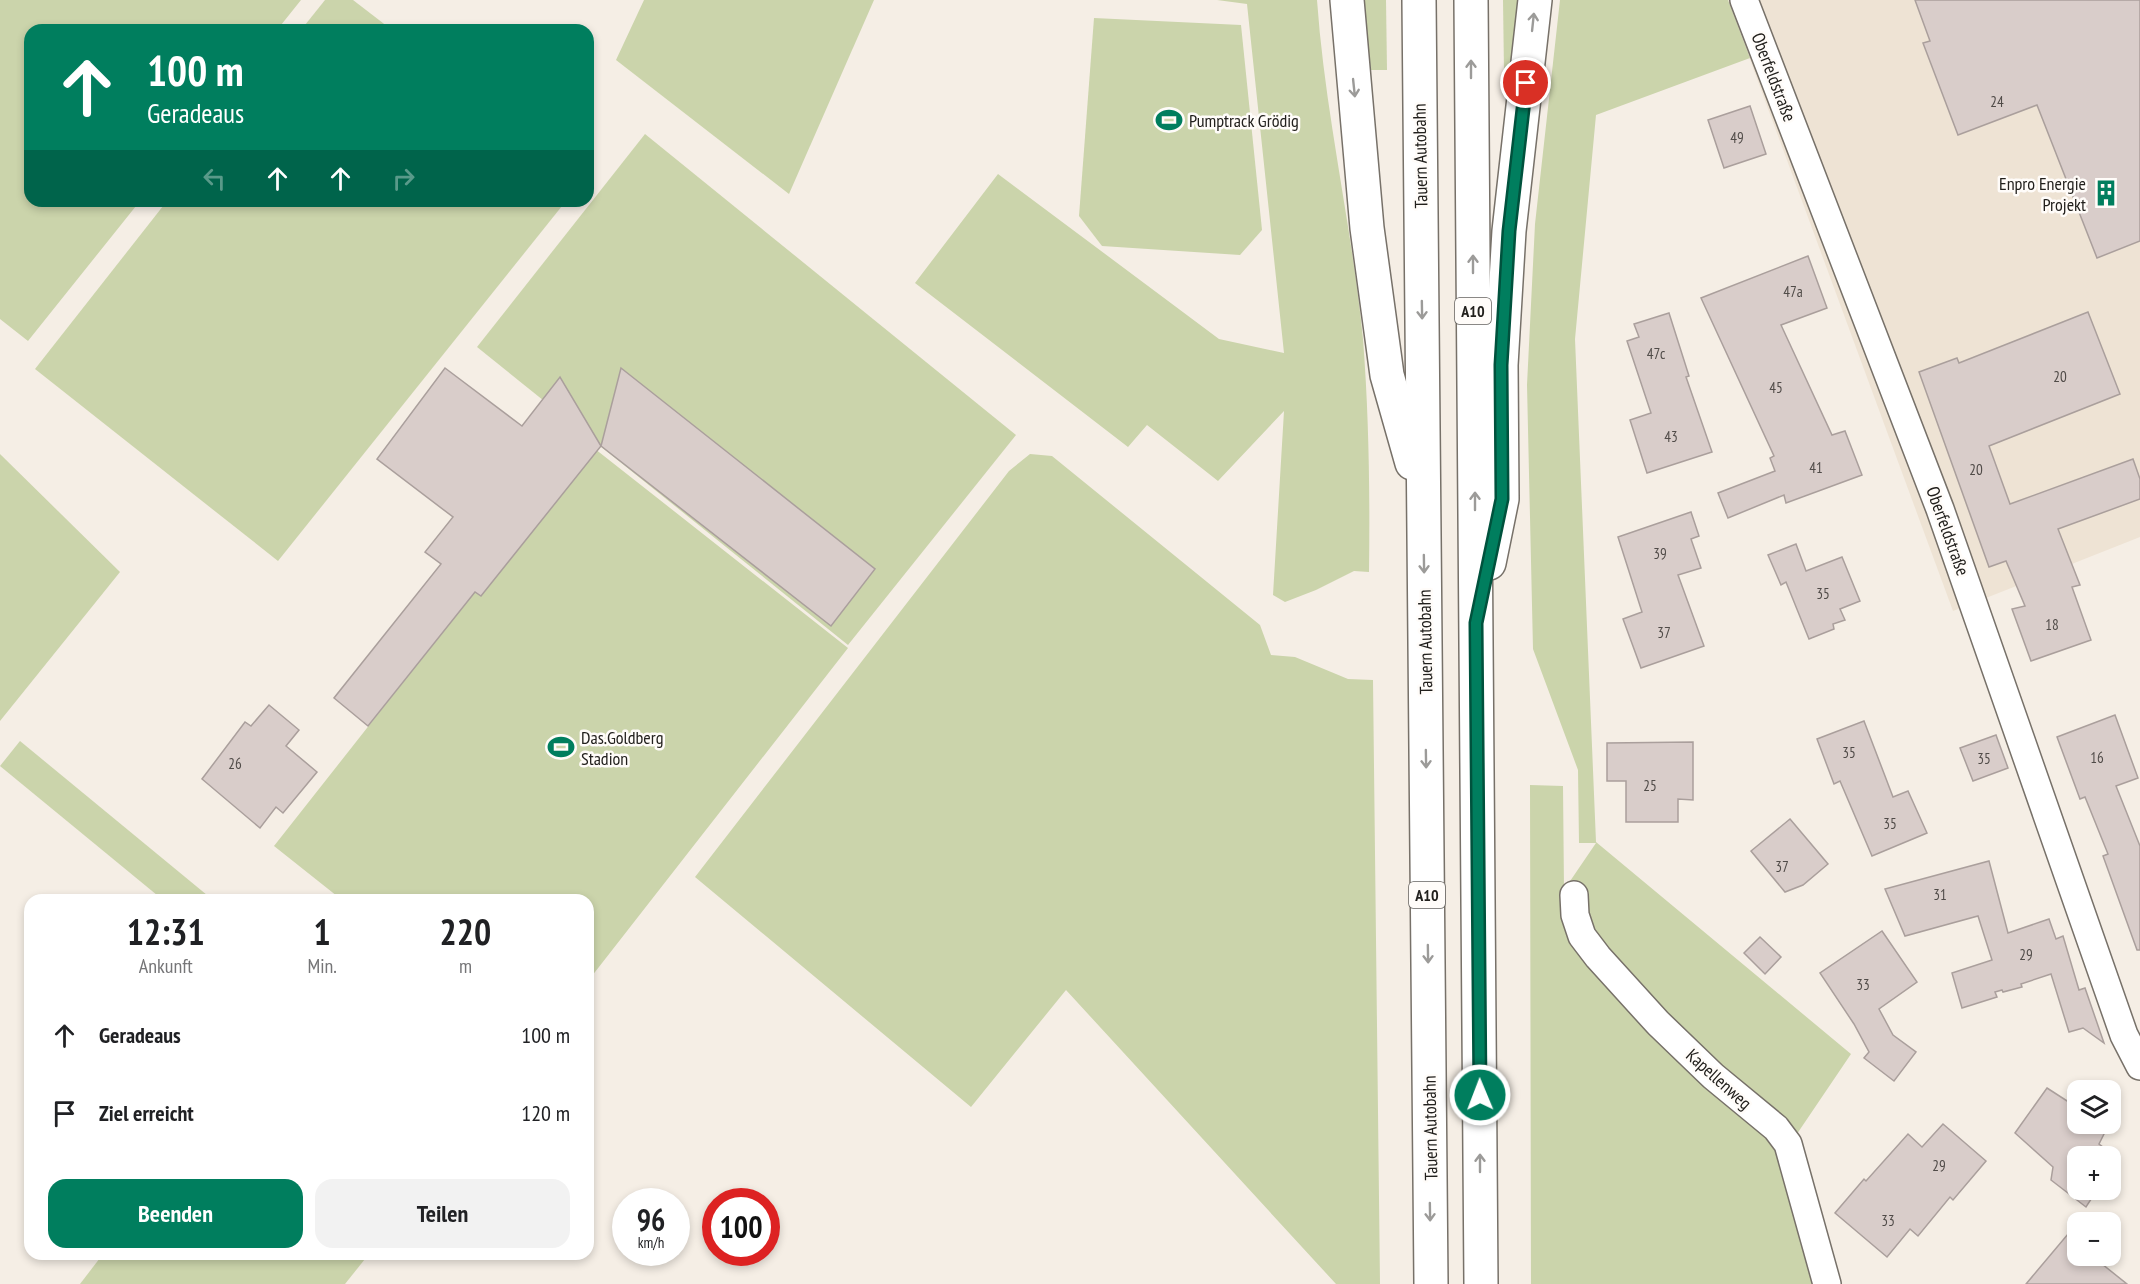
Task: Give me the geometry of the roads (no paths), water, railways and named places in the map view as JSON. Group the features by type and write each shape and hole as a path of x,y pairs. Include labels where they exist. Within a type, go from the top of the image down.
{"highway":[{"path":"1347,0 1367,228 1387,375 1424,505"},
{"name":"Tauern Autobahn","path":"1419,0 1431,1284"},
{"name":"A10","path":"1471,0 1481,1284"},
{"path":"1476,623 1502,499 1501,365 1508,254 1535,0"}],"street":[{"name":"Oberfeldstraße","path":"1744,0 1940,509 2120,1025 2140,1066"},
{"name":"Kapellenweg","path":"1574,895 1575,915 1582,936 1598,957 1658,1023 1713,1077 1776,1128 1788,1144 1827,1284"}],"place":[{"name":"Pumptrack Grödig","path":"1169,120"},
{"name":"Enpro Energie Projekt","path":"2106,193"},
{"name":"Das.Goldberg Stadion","path":"561,747"}]}
